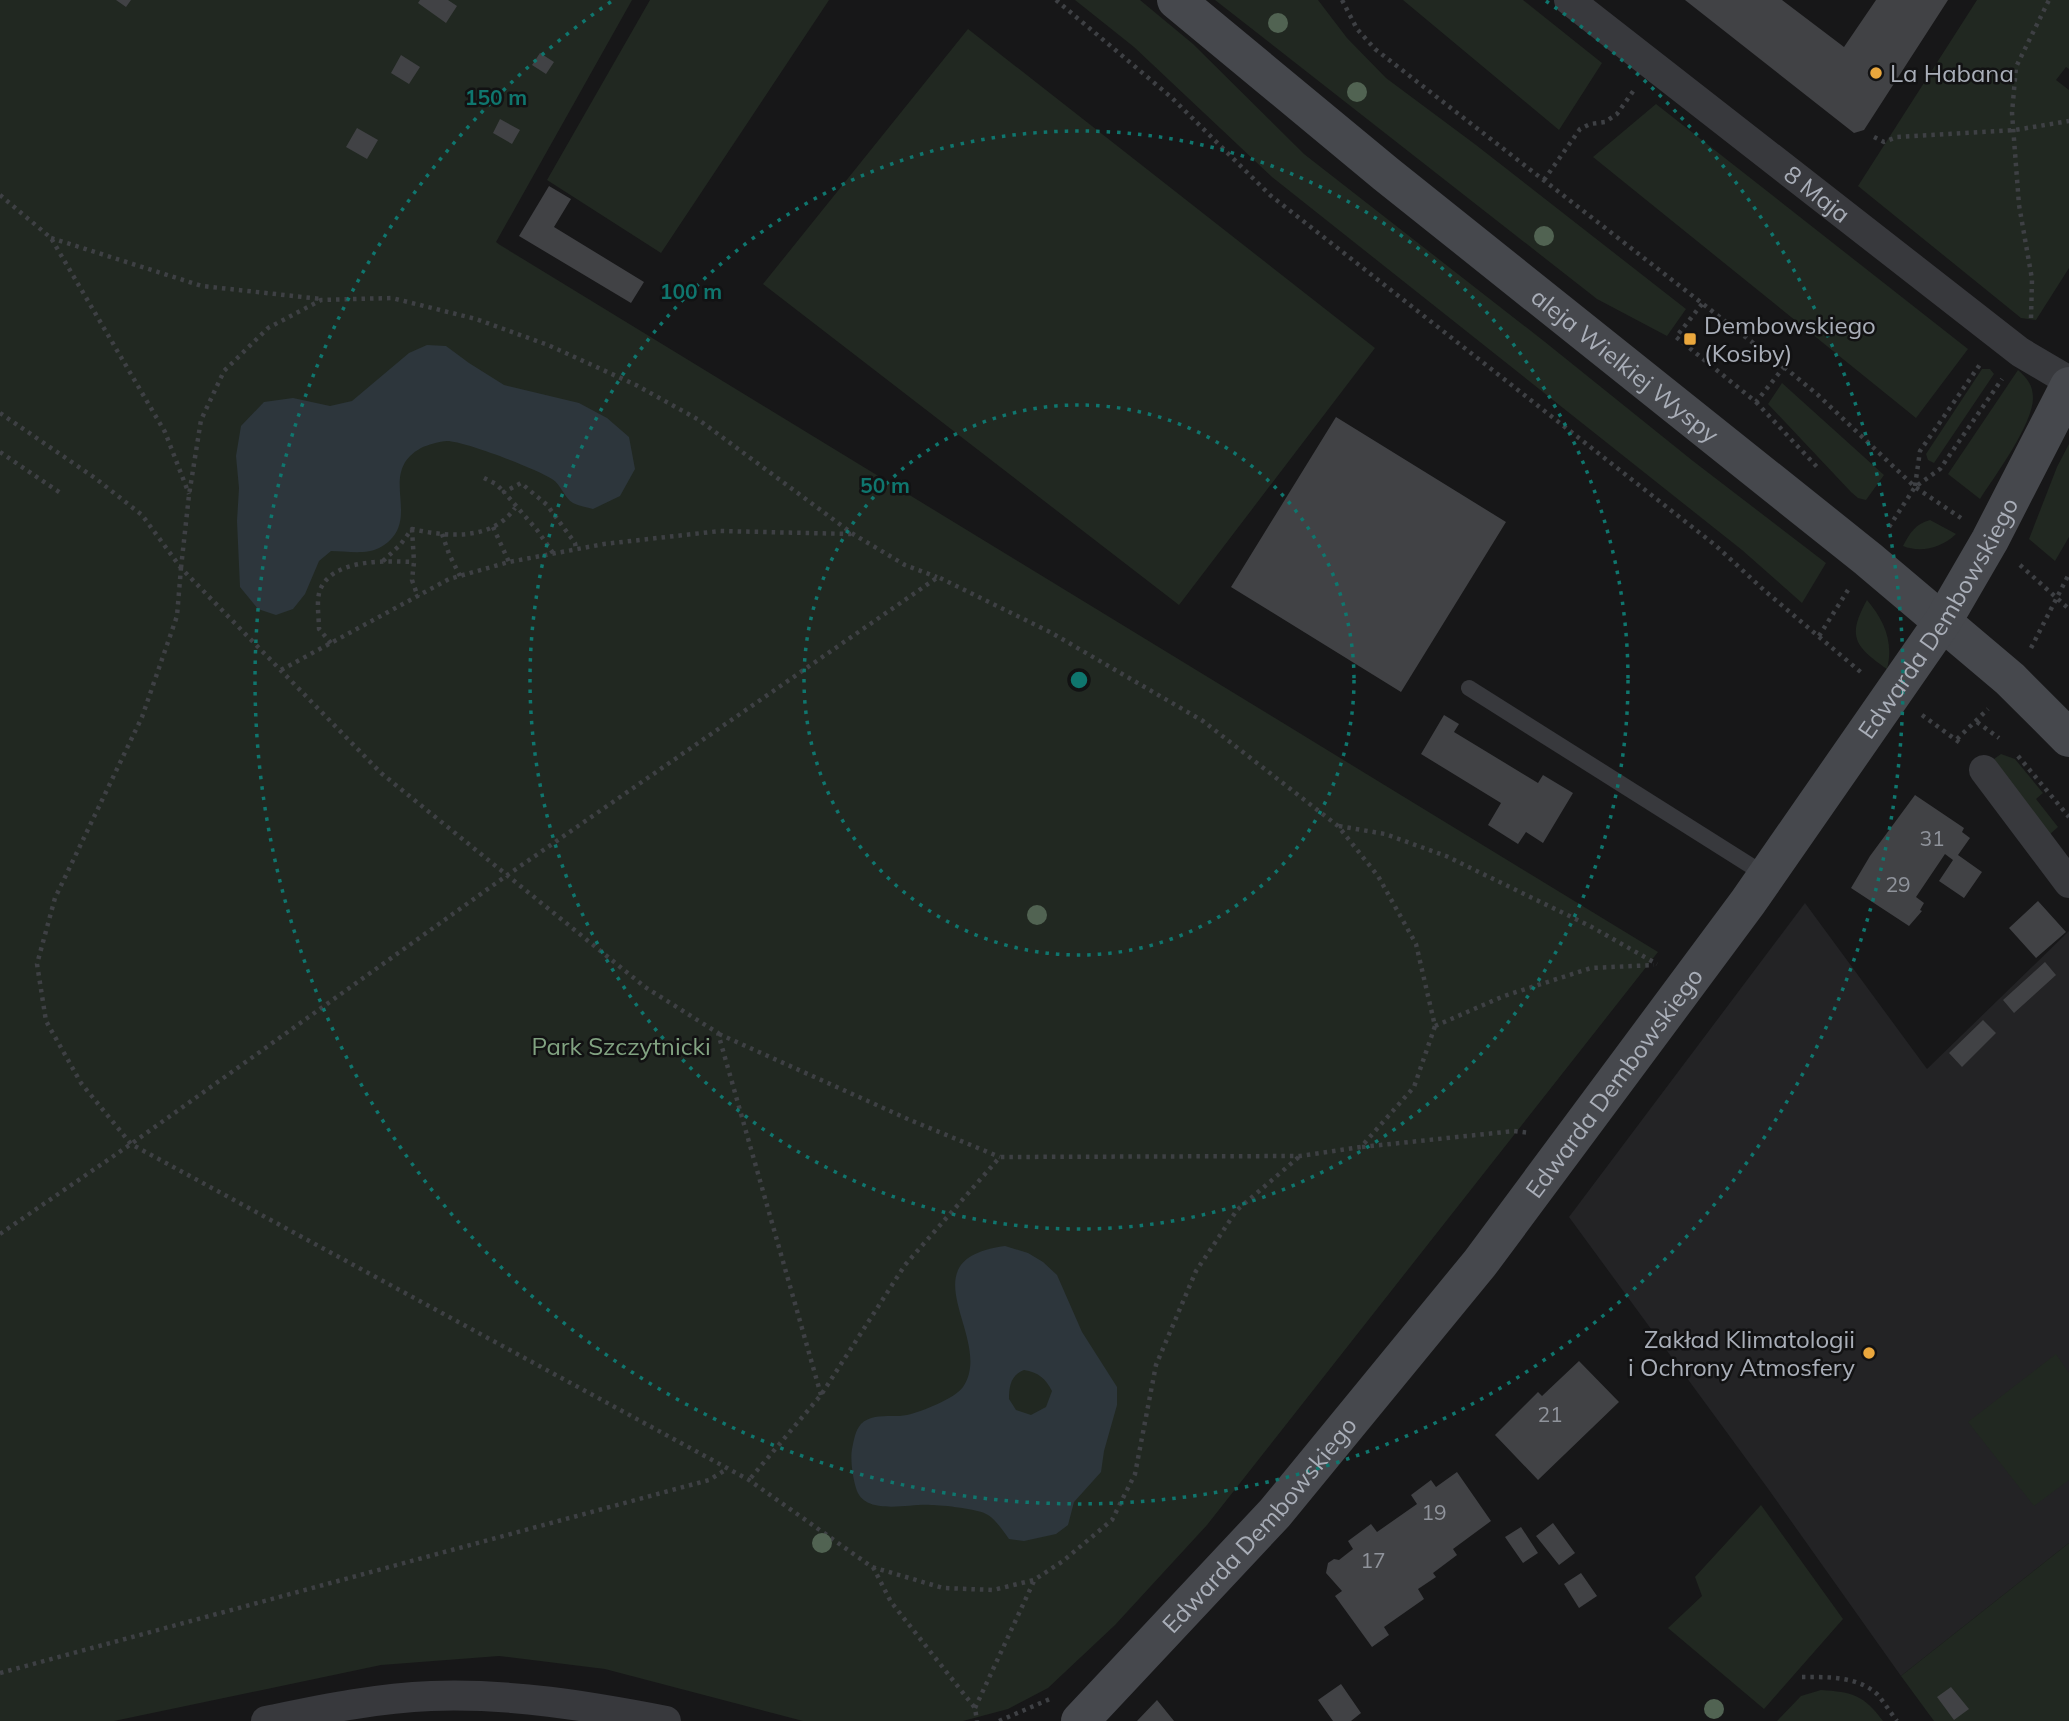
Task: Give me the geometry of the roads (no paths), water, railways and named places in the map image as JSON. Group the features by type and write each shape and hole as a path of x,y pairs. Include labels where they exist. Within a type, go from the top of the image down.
{"street":[{"name":"aleja Wielkiej Wyspy","path":"1176,0 1347,142 1943,621 2010,679 2069,738"},
{"name":"8 Maja","path":"1569,0 1999,337 2069,380"},
{"name":"Edwarda Dembowskiego","path":"1069,1708 1275,1513 1480,1263 1767,876 1943,621 1990,540 2069,386"},
{"path":"1984,770 2069,883"},
{"path":"285,1719 400,1698 470,1696 573,1704 666,1721"}],"lane":[{"path":"1469,688 1767,876"}],"place":[{"name":"La Habana","path":"1876,73"},
{"name":"Dembowskiego (Kosiby)","path":"1690,339"},
{"name":"Zakład Klimatologii i Ochrony Atmosfery","path":"1869,1353"}],"park label":[{"name":"Park Szczytnicki","path":"621,1046"}]}
